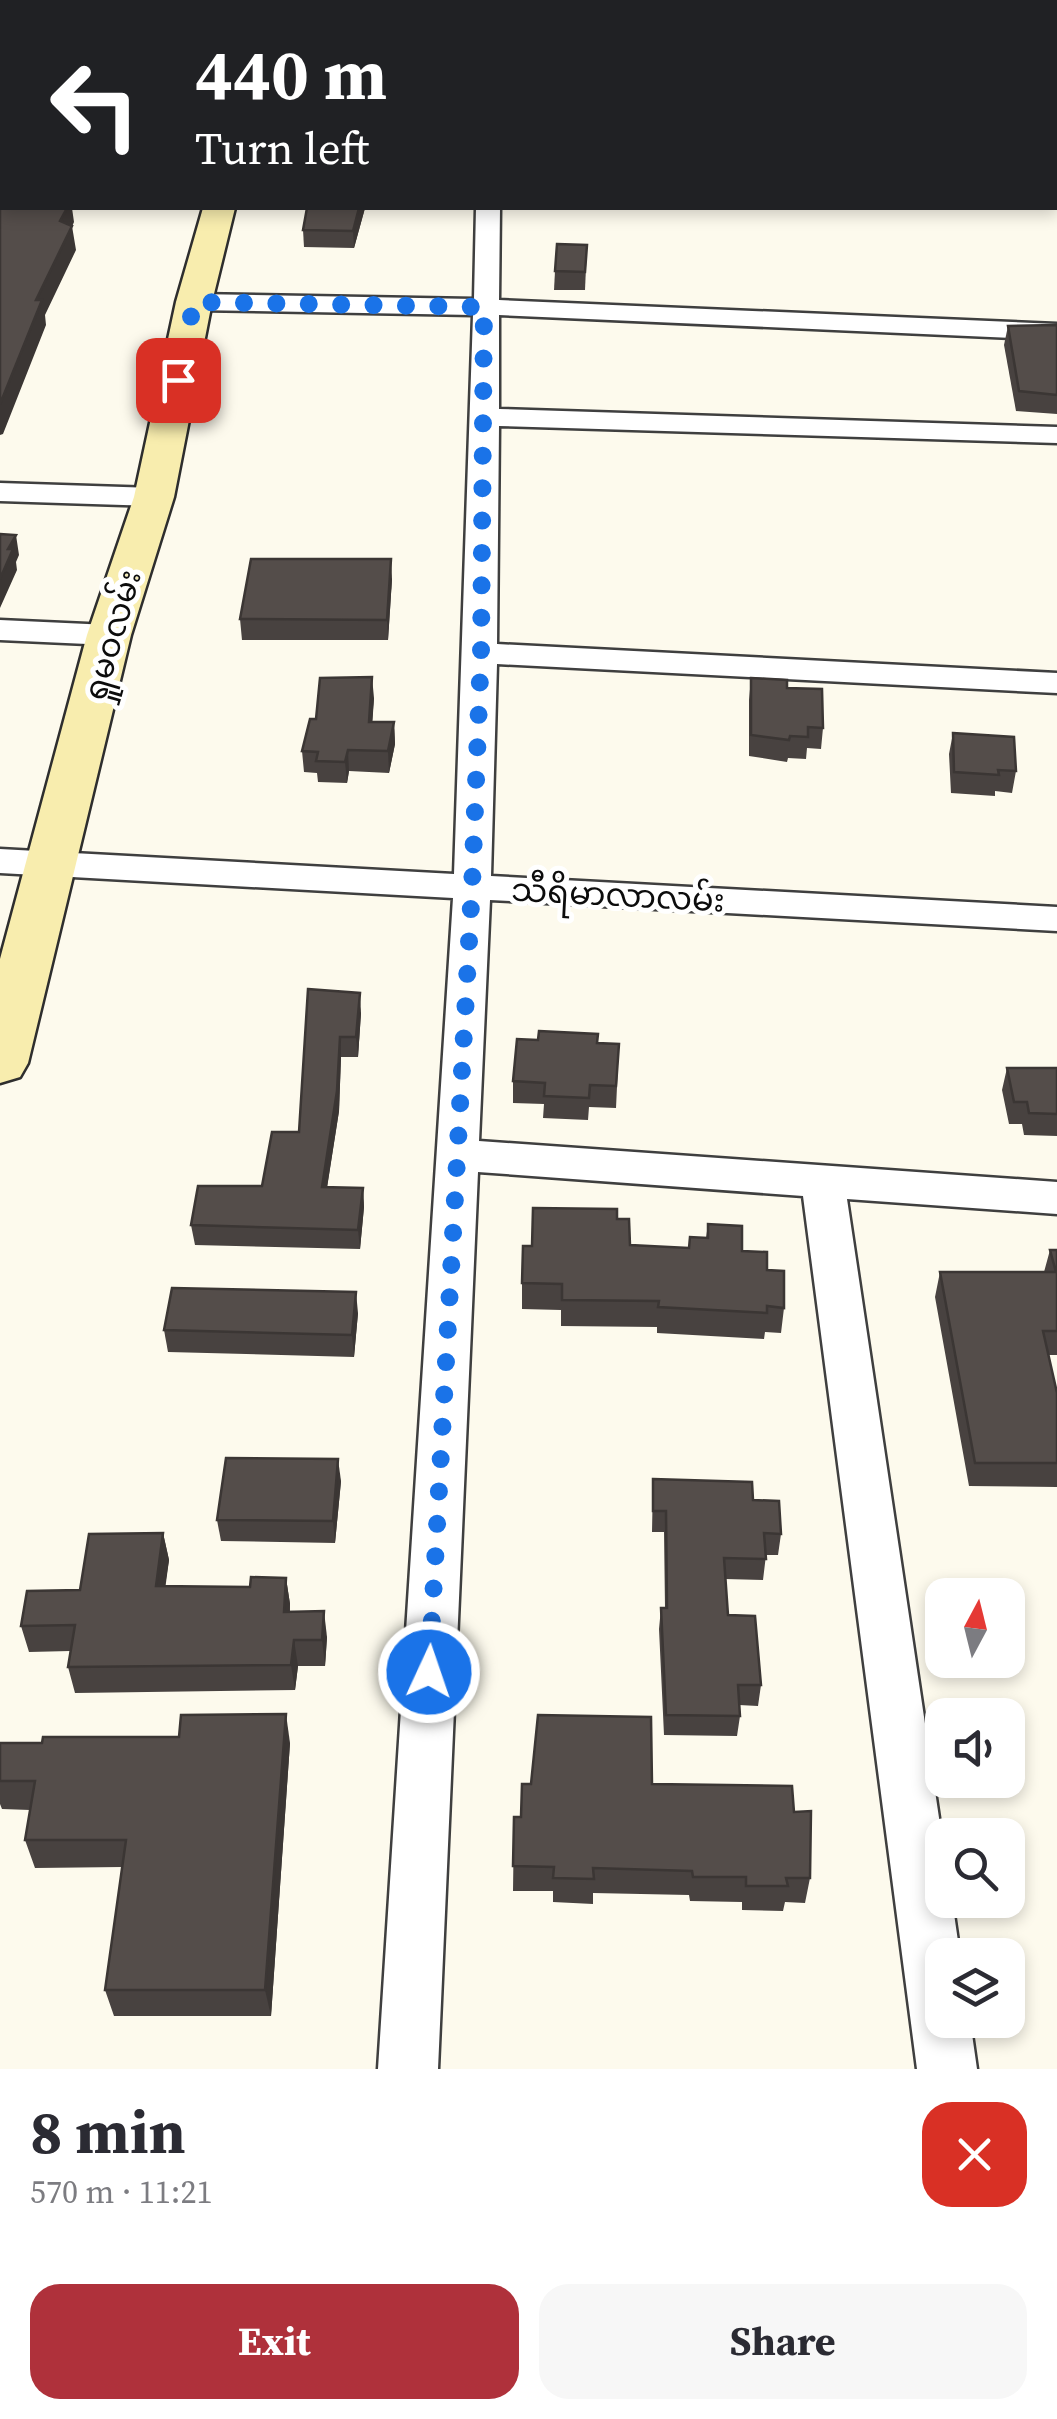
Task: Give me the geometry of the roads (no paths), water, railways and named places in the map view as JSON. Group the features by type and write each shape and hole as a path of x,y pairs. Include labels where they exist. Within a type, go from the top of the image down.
{"street":[{"name":"ရှုမဝလမ်း","path":"0,1063 54,863 109,634 154,497 194,302 218,210"},
{"path":"408,2069 472,887 481,652 488,210"},
{"path":"194,302 484,307 1057,332"},
{"path":"483,417 1057,435"},
{"path":"0,492 154,497"},
{"path":"0,630 109,634"},
{"path":"481,652 1057,684"},
{"name":"သီရိမာလာလမ်း","path":"0,861 1057,920"},
{"path":"456,1156 1057,1198"},
{"path":"822,1182 948,2069"}]}
